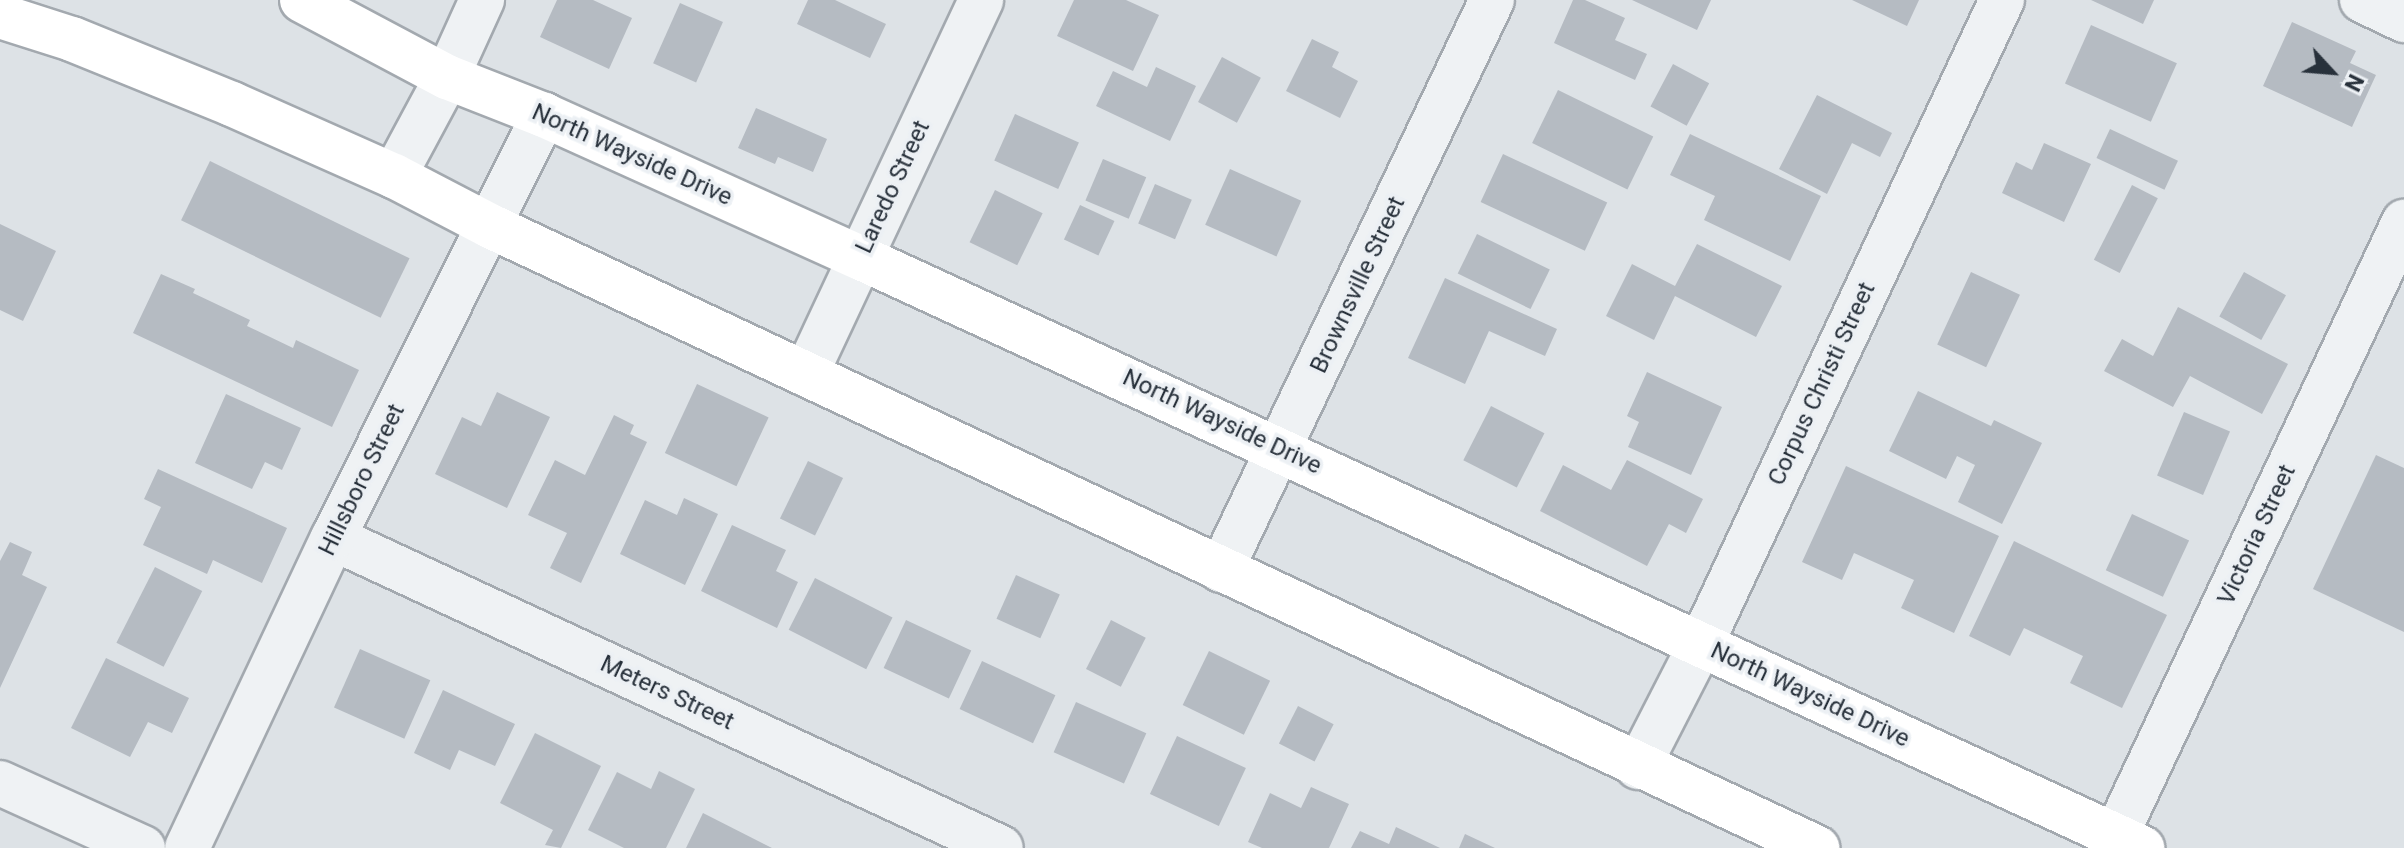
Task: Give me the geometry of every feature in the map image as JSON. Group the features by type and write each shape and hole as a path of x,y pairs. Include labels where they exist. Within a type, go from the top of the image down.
{"main road":[{"name":"North Wayside Drive","path":"302,0 447,77 544,115 1280,449 2122,844"},
{"path":"0,16 72,39 232,104 394,176 490,226 1638,767 1817,848"}],"street":[{"path":"394,176 447,77 482,0"},
{"name":"Laredo Street","path":"806,374 981,0"},
{"name":"Brownsville Street","path":"1221,570 1492,0"},
{"name":"Corpus Christi Street","path":"1638,767 1701,644 2002,0"},
{"path":"2362,0 2404,20"},
{"name":"Hillsboro Street","path":"187,848 333,538 544,115"},
{"name":"Victoria Street","path":"2122,844 2404,222"},
{"name":"Meters Street","path":"333,538 1001,848"},
{"path":"0,783 143,848"}],"building":[{"path":"557,0 593,0 632,18 609,69 540,37"},
{"path":"808,0 835,0 886,24 870,58 797,24"},
{"path":"1074,0 1126,0 1159,15 1133,71 1057,36"},
{"path":"1573,0 1585,0 1625,18 1615,40 1647,54 1635,80 1554,43"},
{"path":"1632,0 1711,0 1697,30"},
{"path":"1852,0 1919,0 1907,26"},
{"path":"2091,0 2154,0 2143,24"},
{"path":"680,3 723,22 696,82 653,63"},
{"path":"2292,22 2356,51 2350,63 2376,75 2352,127 2263,86"},
{"path":"2091,25 2177,63 2151,122 2065,83"},
{"path":"1312,39 1339,52 1332,67 1358,81 1340,118 1286,91"},
{"path":"1222,57 1261,78 1237,123 1198,102"},
{"path":"1673,64 1709,83 1687,126 1650,106"},
{"path":"1156,67 1196,86 1170,141 1096,106 1113,71 1147,87"},
{"path":"1558,90 1653,136 1627,189 1532,143"},
{"path":"1817,95 1892,133 1880,157 1852,143 1827,194 1779,169"},
{"path":"756,108 827,139 813,172 778,157 775,164 738,148"},
{"path":"1015,114 1079,142 1058,189 994,161"},
{"path":"2110,129 2178,161 2164,190 2096,158"},
{"path":"1690,134 1821,196 1790,261 1704,220 1715,196 1670,175"},
{"path":"2044,143 2091,164 2064,222 2002,193 2016,162 2032,170"},
{"path":"1503,154 1607,203 1585,251 1481,202"},
{"path":"1103,159 1146,177 1129,219 1085,200"},
{"path":"210,161 410,258 381,318 181,220"},
{"path":"1230,169 1301,201 1276,256 1205,225"},
{"path":"1155,184 1192,200 1175,239 1138,224"},
{"path":"2132,185 2158,198 2120,273 2094,260"},
{"path":"995,190 1043,213 1017,265 970,242"},
{"path":"1080,205 1114,221 1098,255 1064,239"},
{"path":"0,224 56,251 23,321 0,310"},
{"path":"1477,234 1550,270 1531,309 1458,274"},
{"path":"1697,244 1782,286 1756,337 1675,296 1654,340 1606,316 1632,264 1675,286"},
{"path":"1971,272 2020,295 1986,367 1937,345"},
{"path":"2244,272 2286,295 2261,340 2219,317"},
{"path":"161,274 250,320 247,326 293,348 296,340 359,370 332,427 133,333"},
{"path":"1445,278 1557,329 1545,356 1489,331 1465,384 1408,358"},
{"path":"2178,307 2288,364 2262,414 2190,376 2173,407 2104,371 2122,339 2153,356"},
{"path":"1647,372 1722,407 1691,475 1628,447 1639,422 1627,416"},
{"path":"697,384 769,417 736,486 665,453"},
{"path":"1918,391 1991,426 1994,420 2042,443 2002,524 1958,502 1975,465 1957,456 1946,479 1889,451"},
{"path":"497,392 550,417 507,508 435,474 462,417 481,426"},
{"path":"226,394 301,428 282,470 265,462 252,489 195,463"},
{"path":"1491,406 1544,433 1517,488 1463,460"},
{"path":"2184,412 2230,432 2203,495 2157,476"},
{"path":"614,415 634,425 630,434 647,442 581,583 550,568 567,533 528,515 555,460 585,475"},
{"path":"2376,455 2404,468 2404,632 2313,589"},
{"path":"1627,460 1703,499 1686,533 1669,524 1647,566 1540,511 1563,465 1611,490"},
{"path":"808,461 843,478 815,536 780,519"},
{"path":"1846,466 1999,536 1954,633 1901,608 1914,580 1854,553 1842,580 1802,562"},
{"path":"158,469 287,528 262,583 213,560 207,574 143,545 161,507 144,499"},
{"path":"684,498 718,514 685,585 620,554 645,500 677,515"},
{"path":"2132,514 2189,541 2163,597 2106,570"},
{"path":"732,525 786,550 776,571 798,582 777,628 701,591"},
{"path":"2014,541 2167,615 2122,708 2070,683 2083,656 2024,628 2010,656 1969,636"},
{"path":"10,542 32,552 22,575 47,587 0,688 0,561"},
{"path":"155,567 202,591 164,667 116,643"},
{"path":"1016,575 1060,595 1040,638 996,619"},
{"path":"815,578 893,617 866,669 789,630"},
{"path":"906,620 971,650 949,698 884,668"},
{"path":"1111,620 1146,638 1121,687 1086,669"},
{"path":"360,649 430,680 404,739 334,707"},
{"path":"1209,651 1270,681 1244,735 1183,705"},
{"path":"106,658 189,698 172,733 148,722 130,757 71,728"},
{"path":"982,661 1055,695 1033,743 960,709"},
{"path":"443,690 515,724 495,766 459,750 450,770 414,753"},
{"path":"1076,702 1146,733 1124,784 1054,752"},
{"path":"1298,706 1334,724 1315,762 1279,743"},
{"path":"535,733 601,766 561,848 545,845 553,830 500,803"},
{"path":"1177,736 1246,768 1219,826 1150,794"},
{"path":"659,771 695,789 666,848 624,848 588,830 617,772 651,789"},
{"path":"1311,787 1349,804 1329,848 1262,848 1248,842 1270,793 1301,808"},
{"path":"703,813 772,848 686,848"},
{"path":"1396,827 1440,848 1351,848 1360,831 1389,844"},
{"path":"1465,834 1495,848 1459,848"}]}
